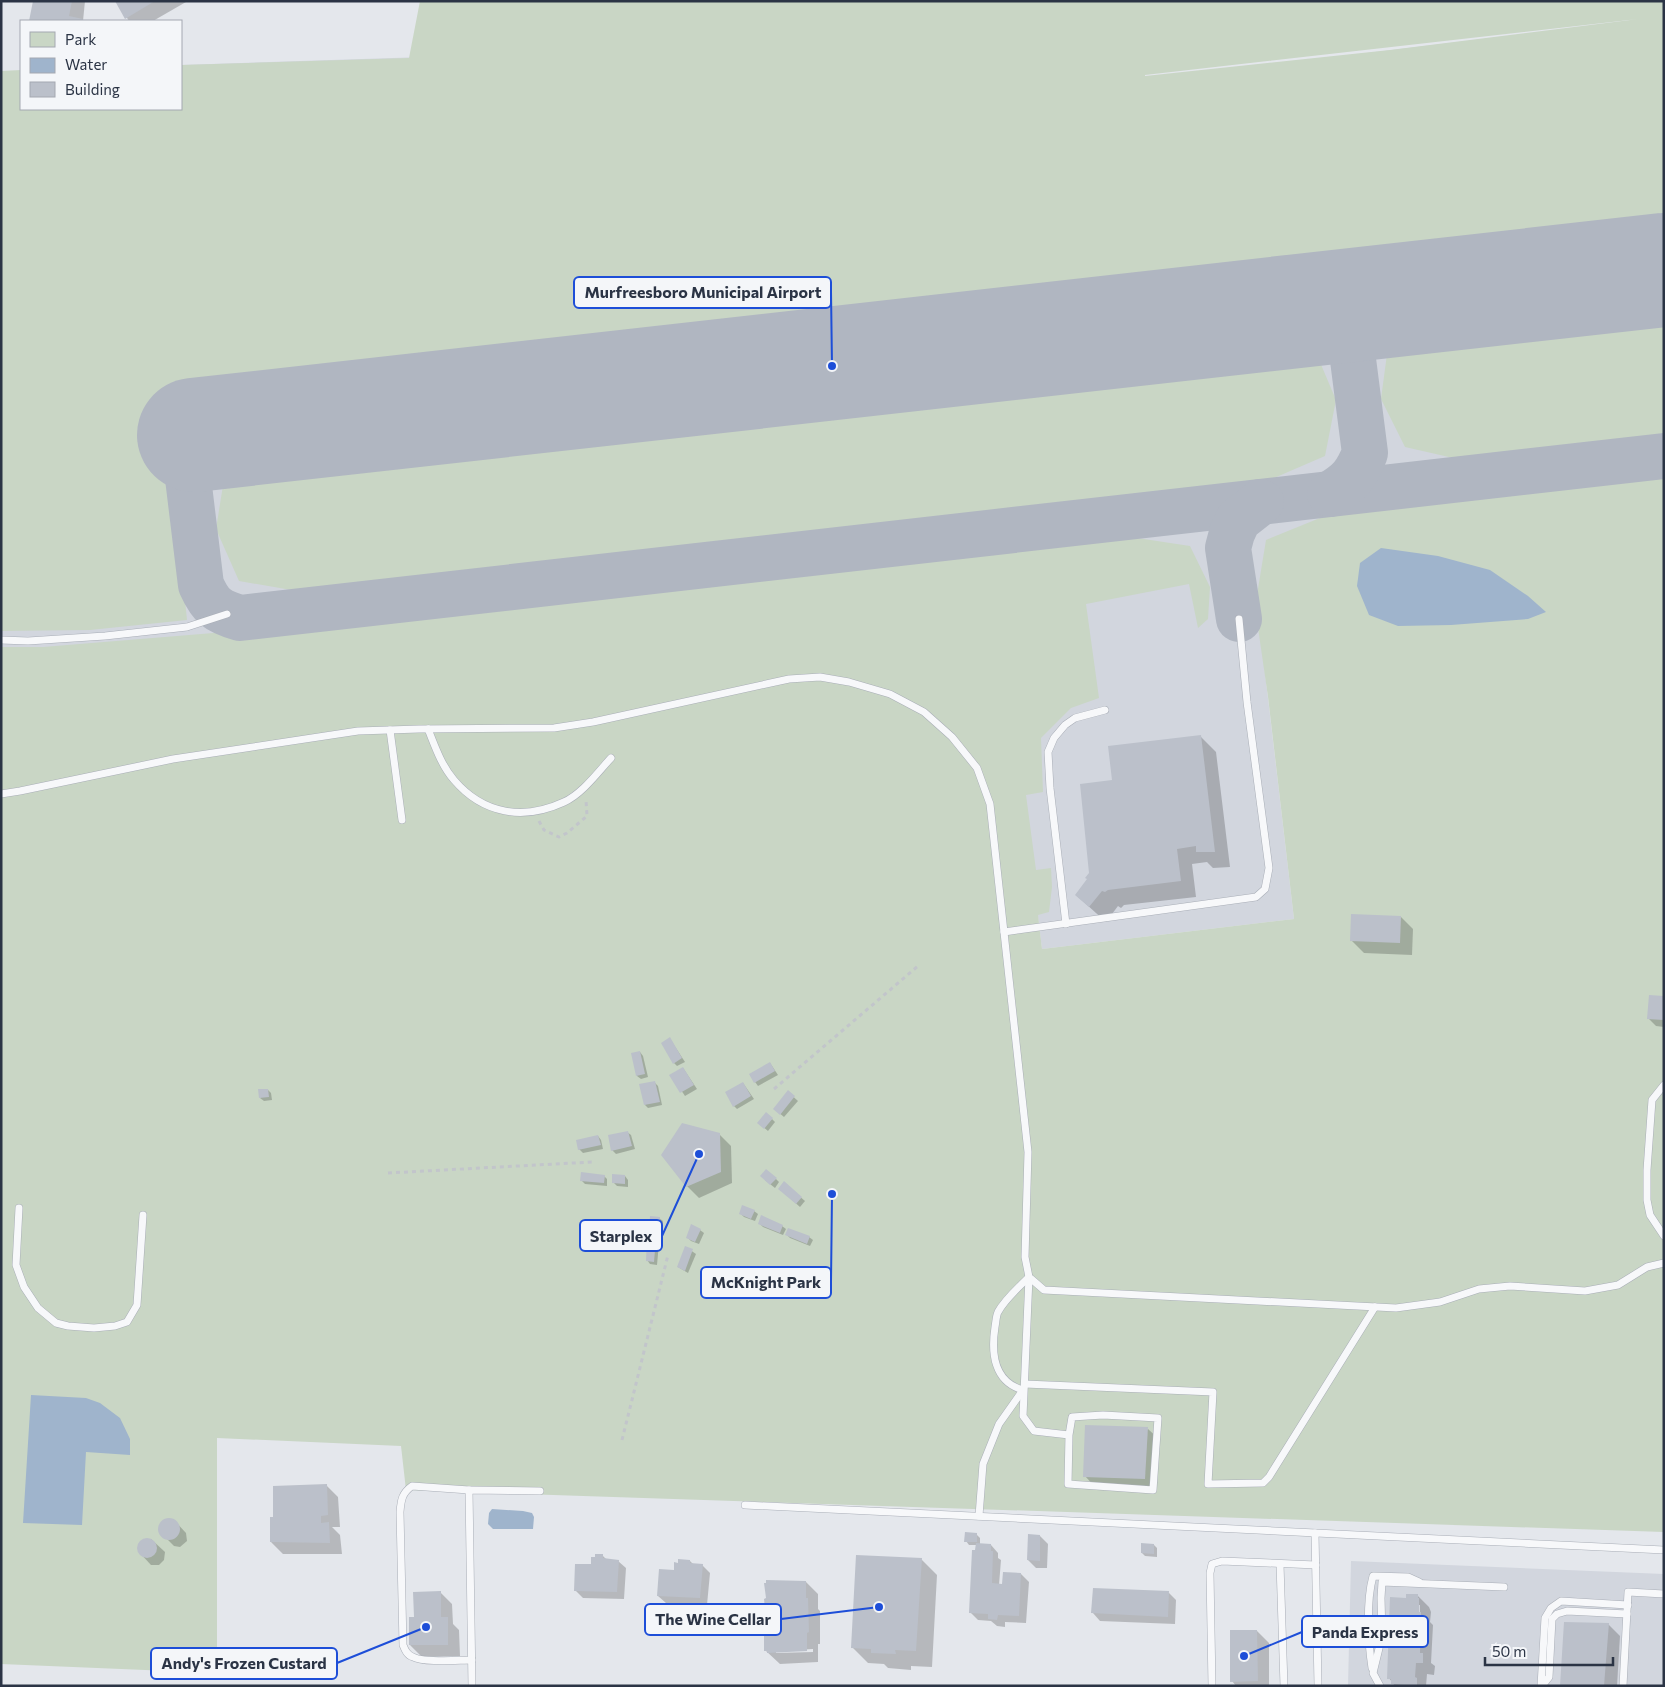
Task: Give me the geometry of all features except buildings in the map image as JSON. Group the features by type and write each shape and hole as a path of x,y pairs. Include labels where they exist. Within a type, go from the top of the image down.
{"lane":[{"path":"1,640 28,641 86,637 187,627 227,614"},
{"path":"1004,932 1256,897 1265,889 1269,868 1247,702 1239,619"},
{"path":"1,794 173,759 358,731 554,728 593,722 789,679 820,677 849,682 890,694 924,712 952,737 977,768 990,804 1028,1152 1025,1257 1028,1277 1022,1416 1034,1431 1069,1435"},
{"path":"1066,924 1050,788 1048,752 1054,738 1065,725 1075,718 1105,710"},
{"path":"428,729 440,758 454,780 481,804 507,812 535,811 565,802 584,787 611,758"},
{"path":"390,730 402,820"},
{"path":"1663,1233 1650,1215 1647,1200 1647,1170 1652,1100 1664,1085"},
{"path":"19,1208 16,1265 24,1287 38,1308 56,1323 94,1328 115,1326 127,1322 137,1306 143,1215"},
{"path":"1028,1277 1044,1290 1396,1308 1440,1302 1479,1289 1510,1286 1585,1291 1618,1285 1647,1267 1664,1263"},
{"path":"1028,1277 1011,1295 998,1313 993,1341 994,1359 1001,1374 1013,1387 1213,1392 1208,1484 1263,1483 1269,1477 1375,1307"},
{"path":"979,1516 983,1464 999,1424 1024,1386"},
{"path":"1103,1415 1158,1418 1153,1490 1068,1484 1069,1435 1072,1417 1103,1415"},
{"path":"472,1660 424,1660 413,1658 406,1652 403,1645 401,1497 412,1486 469,1490 540,1491"},
{"path":"469,1490 472,1686"},
{"path":"745,1505 1664,1550"},
{"path":"1315,1533 1318,1686"},
{"path":"1212,1686 1210,1573 1212,1564 1222,1561 1316,1565"},
{"path":"1280,1564 1284,1686"},
{"path":"1380,1686 1373,1673 1370,1654 1369,1610 1373,1576 1408,1576 1424,1584"},
{"path":"1373,1673 1382,1636 1382,1582 1504,1587"},
{"path":"1623,1686 1628,1592 1664,1594"},
{"path":"1541,1686 1545,1618 1551,1608 1561,1601 1628,1605"},
{"path":"1541,1686 1549,1677 1552,1619 1557,1614 1567,1611 1627,1614"}],"path":[{"path":"535,811 544,830 558,837 567,834 587,816 584,787"},
{"path":"774,1089 918,966"},
{"path":"388,1174 592,1162"},
{"path":"622,1440 668,1255"}],"shaded area":[{"path":"1664,17 1664,623 1261,639 1294,919 1042,949 1018,756 1,711 1,71 20,110 182,110 182,65 485,55 1037,88 1268,65"},
{"path":"1351,1561 1664,1574 1664,1686 1348,1686"}],"green space":[{"path":"420,1 1664,1 1664,230 165,401 187,620 90,630 1,631 1,71 20,70 20,110 182,110 182,65 409,58","holes":["1638,19 1390,50 1145,75"]},
{"path":"1664,308 1664,434 1607,440 1664,442 1484,465 1405,447 1381,399 1389,339"},
{"path":"1314,348 1336,400 1325,456 1251,488 320,595 239,581 216,529 225,473 619,426 1019,383"},
{"path":"1664,469 1664,1532 406,1490 401,1446 217,1438 217,1673 1,1664 1,647 43,647 347,622 1111,534 1190,546 1210,587 1208,619 1198,628 1189,584 1086,604 1099,698 1071,708 1041,738 1043,792 1026,795 1036,870 1051,868 1052,887 1049,912 1038,915 1042,949 1294,919 1268,697 1255,607 1266,540 1347,507"}],"water":[{"path":"1381,548 1438,556 1490,570 1528,596 1546,612 1528,619 1451,625 1398,626 1369,615 1357,586 1360,563"},
{"path":"31,1395 86,1398 100,1403 120,1418 130,1439 130,1455 86,1452 82,1525 23,1523"},
{"path":"492,1509 532,1513 534,1517 533,1529 493,1529 488,1524 489,1513"}],"taxiway":[{"path":"1330,494 1343,486 1352,477 1365,453 1351,344 1354,335 1366,316 1394,300"},
{"path":"1298,311 1330,319 1341,328 1351,344"},
{"path":"194,435 188,478 201,585 208,598 216,607 240,618 1664,456"},
{"path":"1239,619 1228,548 1238,520 1261,502"}],"runway":[{"path":"194,435 1664,270"}],"place":[{"name":"Murfreesboro Municipal Airport","path":"832,366"},
{"name":"Starplex","path":"699,1154"},
{"name":"McKnight Park","path":"832,1194"},
{"name":"The Wine Cellar","path":"879,1607"},
{"name":"Andy's Frozen Custard","path":"426,1627"},
{"name":"Panda Express","path":"1244,1656"}]}
